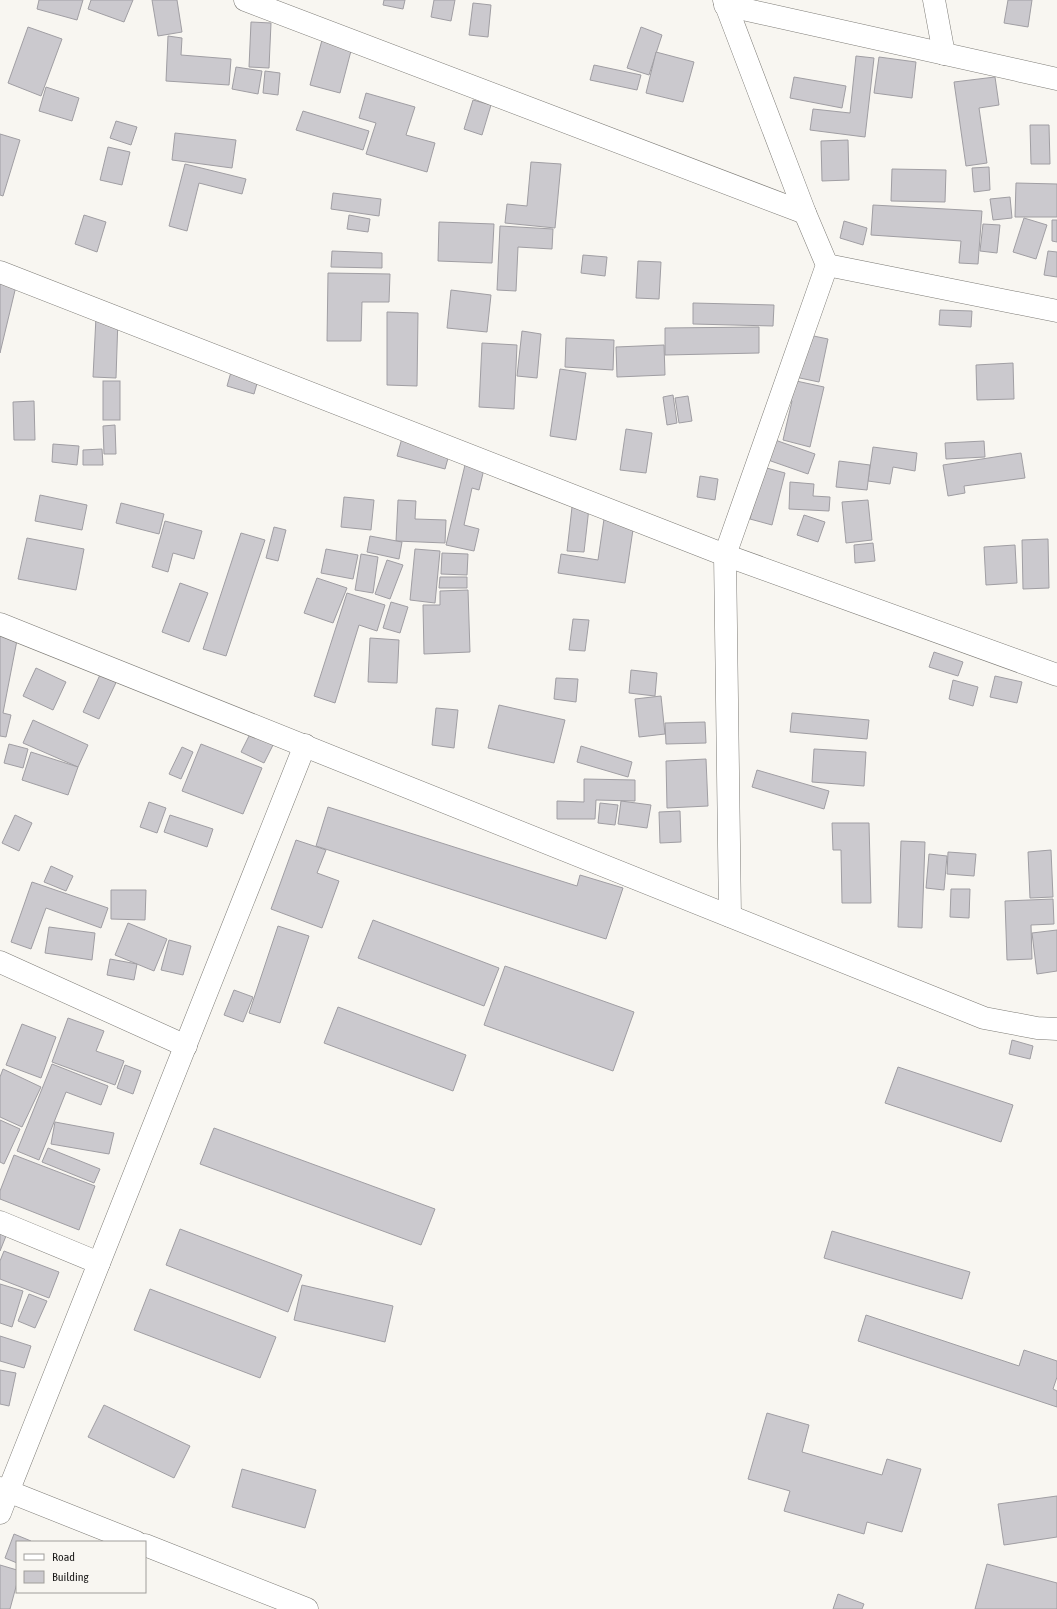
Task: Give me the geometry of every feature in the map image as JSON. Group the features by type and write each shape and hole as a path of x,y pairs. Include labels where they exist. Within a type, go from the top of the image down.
{"street":[{"path":"245,0 805,213"},
{"path":"934,0 944,54"},
{"path":"725,2 826,265 725,555 730,916"},
{"path":"725,2 1057,79"},
{"path":"826,265 1057,311"},
{"path":"0,272 725,555 1057,675"},
{"path":"0,624 984,1018 1037,1028 1057,1029"},
{"path":"0,1513 4,1490 99,1263 305,745"},
{"path":"0,962 186,1046"},
{"path":"0,1222 99,1263"},
{"path":"4,1490 133,1541"},
{"path":"146,1545 307,1609"}],"building":[{"path":"39,0 83,0 77,20 37,9"},
{"path":"91,0 133,0 124,22 88,9"},
{"path":"152,0 177,0 182,32 158,36"},
{"path":"384,0 405,0 403,9 383,5"},
{"path":"434,0 455,0 451,21 431,17"},
{"path":"1008,0 1032,0 1028,27 1004,23"},
{"path":"473,3 491,5 488,37 469,35"},
{"path":"251,22 271,23 269,68 249,67"},
{"path":"28,27 62,39 41,96 8,83"},
{"path":"641,27 662,35 649,75 627,68"},
{"path":"168,36 182,38 181,55 231,59 229,85 166,81"},
{"path":"322,40 352,47 340,93 310,85"},
{"path":"656,52 694,62 683,102 646,93"},
{"path":"856,56 874,58 865,137 810,130 813,109 850,113"},
{"path":"879,57 916,62 912,98 874,93"},
{"path":"594,65 641,75 637,90 590,80"},
{"path":"236,67 262,71 258,94 232,89"},
{"path":"265,71 280,73 278,95 263,93"},
{"path":"794,77 846,86 842,108 790,98"},
{"path":"995,77 999,105 979,108 987,163 966,166 954,82"},
{"path":"46,87 79,98 72,121 39,111"},
{"path":"366,93 415,107 406,135 435,143 427,172 366,154 376,123 359,118"},
{"path":"473,100 491,105 482,135 464,129"},
{"path":"303,111 369,131 363,150 296,130"},
{"path":"116,121 137,127 131,145 110,138"},
{"path":"1030,125 1049,125 1050,164 1031,164"},
{"path":"175,133 236,140 232,168 172,160"},
{"path":"0,134 20,140 3,196 0,195"},
{"path":"848,140 849,180 822,181 821,141"},
{"path":"108,147 130,152 122,185 100,180"},
{"path":"531,162 561,164 555,228 505,223 507,204 527,206"},
{"path":"185,164 246,179 242,194 199,183 187,231 169,226"},
{"path":"989,167 990,190 974,192 972,168"},
{"path":"892,169 946,170 945,202 891,201"},
{"path":"1016,183 1057,184 1057,217 1015,217"},
{"path":"333,193 381,199 379,216 331,209"},
{"path":"1010,197 1012,218 993,220 990,199"},
{"path":"873,205 982,211 978,264 959,263 961,241 871,235"},
{"path":"84,215 106,222 97,252 75,244"},
{"path":"349,215 370,219 368,232 347,229"},
{"path":"1024,218 1047,225 1036,259 1013,252"},
{"path":"1052,220 1057,220 1057,242 1052,241"},
{"path":"844,221 867,228 863,245 840,238"},
{"path":"439,222 494,224 492,263 438,261"},
{"path":"983,224 1000,225 997,253 980,251"},
{"path":"500,226 553,229 552,249 518,247 516,291 497,290"},
{"path":"332,251 382,253 382,268 331,267"},
{"path":"1048,251 1057,252 1057,277 1044,275"},
{"path":"583,255 607,257 605,276 581,273"},
{"path":"638,261 661,262 659,299 636,298"},
{"path":"328,273 390,274 389,302 362,302 361,341 327,341"},
{"path":"0,277 17,282 0,353"},
{"path":"451,290 491,295 487,332 447,328"},
{"path":"693,303 774,305 773,326 693,324"},
{"path":"940,310 972,311 971,327 939,325"},
{"path":"387,312 418,313 417,386 387,385"},
{"path":"96,317 118,318 116,378 93,377"},
{"path":"759,327 759,353 665,355 665,328"},
{"path":"522,331 541,334 537,378 517,376"},
{"path":"804,334 828,339 819,382 795,377"},
{"path":"566,338 614,340 613,370 565,367"},
{"path":"482,343 517,345 514,409 479,407"},
{"path":"664,345 665,375 617,377 616,347"},
{"path":"1013,363 1014,399 977,400 976,365"},
{"path":"560,369 586,373 576,440 550,436"},
{"path":"231,372 258,380 254,394 227,386"},
{"path":"787,379 824,387 810,447 783,440 792,401 782,398"},
{"path":"103,381 120,381 120,420 103,420"},
{"path":"673,395 677,423 667,425 663,397"},
{"path":"688,396 692,421 679,423 675,398"},
{"path":"34,401 35,440 14,440 13,402"},
{"path":"115,425 116,454 104,454 103,426"},
{"path":"626,429 652,433 646,473 620,470"},
{"path":"402,438 450,451 445,469 397,456"},
{"path":"775,440 815,454 808,474 768,460"},
{"path":"984,441 985,457 946,459 945,443"},
{"path":"53,444 79,446 77,465 52,462"},
{"path":"873,447 917,453 915,471 893,467 890,484 868,481"},
{"path":"102,449 103,465 83,465 83,450"},
{"path":"1021,453 1025,478 964,486 965,493 948,496 943,465"},
{"path":"839,461 870,465 867,490 836,487"},
{"path":"465,465 484,469 479,490 472,488 464,525 479,529 474,551 446,545"},
{"path":"763,467 785,473 772,525 750,519"},
{"path":"700,476 718,479 715,500 697,497"},
{"path":"790,482 814,484 813,496 830,497 829,511 789,509"},
{"path":"40,495 87,505 82,530 35,521"},
{"path":"344,497 374,500 371,530 341,527"},
{"path":"398,500 416,501 415,519 446,520 445,543 396,541"},
{"path":"868,500 872,540 846,543 842,502"},
{"path":"121,503 164,514 159,534 116,523"},
{"path":"572,507 589,508 584,552 567,551"},
{"path":"804,515 825,522 818,542 797,535"},
{"path":"604,519 634,523 625,583 558,573 561,554 598,560"},
{"path":"165,521 202,531 194,559 173,553 168,572 152,567"},
{"path":"274,527 286,530 278,561 266,558"},
{"path":"241,533 265,540 226,656 203,649"},
{"path":"370,536 402,542 399,559 367,552"},
{"path":"27,538 84,549 76,590 18,579"},
{"path":"1048,539 1049,588 1023,589 1022,540"},
{"path":"873,543 875,561 855,563 854,545"},
{"path":"1015,545 1017,583 986,585 984,547"},
{"path":"326,549 358,555 353,579 321,573"},
{"path":"415,549 440,551 435,603 410,600"},
{"path":"442,553 468,554 467,575 441,574"},
{"path":"361,554 378,557 373,593 355,590"},
{"path":"387,560 403,565 390,599 375,594"},
{"path":"440,577 467,577 467,588 439,588"},
{"path":"317,578 347,588 333,623 304,613"},
{"path":"180,583 208,593 189,642 162,632"},
{"path":"468,590 470,652 424,654 423,605 440,605 440,591"},
{"path":"347,593 385,605 377,631 359,625 335,703 314,696"},
{"path":"391,602 408,607 400,633 383,628"},
{"path":"573,619 589,620 585,651 569,650"},
{"path":"0,632 18,635 3,713 11,715 6,737 0,736"},
{"path":"370,638 399,640 397,683 368,682"},
{"path":"934,652 963,662 958,676 929,667"},
{"path":"104,666 120,674 99,719 83,712"},
{"path":"36,668 66,682 53,710 23,696"},
{"path":"631,670 657,673 655,696 629,693"},
{"path":"995,676 1022,682 1017,703 990,697"},
{"path":"556,678 578,679 576,702 554,699"},
{"path":"953,680 978,687 973,706 949,699"},
{"path":"661,696 665,734 639,737 635,699"},
{"path":"499,705 565,720 554,763 488,748"},
{"path":"436,708 458,710 454,748 432,745"},
{"path":"792,713 869,720 867,739 790,732"},
{"path":"33,720 88,745 78,767 23,743"},
{"path":"705,722 706,743 666,744 665,723"},
{"path":"252,730 275,741 264,763 241,752"},
{"path":"9,744 28,749 23,768 4,763"},
{"path":"201,744 262,768 243,814 182,791"},
{"path":"581,746 632,762 628,777 577,762"},
{"path":"182,747 193,752 181,779 169,774"},
{"path":"814,749 866,752 864,786 812,782"},
{"path":"31,752 78,767 68,795 22,780"},
{"path":"706,759 708,806 667,808 666,761"},
{"path":"757,770 829,791 824,809 752,787"},
{"path":"584,779 635,780 635,801 596,800 595,819 557,819 557,801 584,802"},
{"path":"621,801 651,805 647,828 618,824"},
{"path":"149,802 166,808 157,833 140,827"},
{"path":"600,803 618,805 615,825 598,823"},
{"path":"328,807 577,886 580,875 623,888 606,939 316,846"},
{"path":"680,811 681,842 660,843 659,812"},
{"path":"15,815 32,823 19,851 2,843"},
{"path":"170,815 213,829 207,847 164,832"},
{"path":"832,823 869,823 871,903 842,903 841,850 833,850"},
{"path":"296,840 326,850 317,873 339,881 322,928 271,909"},
{"path":"901,841 925,842 922,928 898,927"},
{"path":"1051,850 1053,897 1030,898 1028,852"},
{"path":"948,852 976,854 974,876 947,874"},
{"path":"929,854 947,856 944,890 926,888"},
{"path":"51,866 73,876 66,891 44,882"},
{"path":"32,882 108,908 101,928 46,908 31,949 11,942"},
{"path":"951,889 970,889 969,918 950,917"},
{"path":"111,890 146,890 145,920 111,919"},
{"path":"1053,899 1054,924 1031,925 1032,959 1007,960 1005,901"},
{"path":"373,920 499,968 484,1006 358,958"},
{"path":"128,923 167,939 154,971 115,955"},
{"path":"278,926 309,936 280,1023 249,1013"},
{"path":"49,927 95,933 92,960 45,953"},
{"path":"1057,930 1057,971 1037,974 1032,933"},
{"path":"169,940 191,946 183,975 161,970"},
{"path":"110,959 137,964 134,980 107,975"},
{"path":"505,966 634,1012 613,1071 484,1025"},
{"path":"234,990 253,997 243,1022 224,1015"},
{"path":"338,1007 466,1055 453,1091 324,1043"},
{"path":"68,1018 104,1031 96,1051 124,1061 115,1085 52,1062"},
{"path":"22,1024 56,1037 41,1078 6,1065"},
{"path":"1012,1040 1033,1046 1030,1059 1009,1054"},
{"path":"52,1064 108,1086 101,1105 66,1092 39,1160 17,1151"},
{"path":"125,1065 141,1071 133,1094 117,1088"},
{"path":"898,1067 1013,1105 1001,1142 885,1103"},
{"path":"3,1069 41,1087 22,1127 0,1117 0,1077"},
{"path":"0,1120 20,1129 4,1164 0,1162"},
{"path":"55,1122 114,1133 109,1154 51,1144"},
{"path":"214,1128 435,1209 421,1245 200,1164"},
{"path":"48,1148 100,1169 94,1183 42,1162"},
{"path":"14,1155 95,1186 79,1230 0,1199 0,1191"},
{"path":"0,1228 8,1231 0,1251"},
{"path":"180,1229 302,1275 288,1312 166,1265"},
{"path":"832,1231 970,1272 962,1299 824,1258"},
{"path":"4,1251 59,1272 49,1298 0,1279 0,1261"},
{"path":"0,1284 23,1291 12,1327 0,1323"},
{"path":"302,1285 393,1306 385,1342 294,1320"},
{"path":"150,1289 276,1337 260,1378 134,1330"},
{"path":"29,1294 47,1301 35,1328 18,1321"},
{"path":"866,1315 1019,1366 1024,1350 1057,1361 1057,1377 1053,1389 1057,1391 1057,1407 858,1341"},
{"path":"0,1336 31,1346 24,1368 0,1361"},
{"path":"0,1370 16,1373 9,1406 0,1404"},
{"path":"104,1405 190,1446 174,1478 88,1437"},
{"path":"767,1413 809,1425 802,1452 882,1475 887,1459 921,1469 902,1532 867,1522 864,1534 784,1511 790,1491 748,1479"},
{"path":"242,1469 316,1490 305,1528 232,1507"},
{"path":"1057,1496 1057,1537 1004,1545 998,1504"},
{"path":"14,1534 31,1541 16,1541 16,1563 5,1558"},
{"path":"987,1564 1057,1583 1057,1609 975,1609"},
{"path":"0,1565 16,1570 16,1587 10,1609 0,1609"},
{"path":"838,1594 864,1604 862,1609 833,1609"}]}
